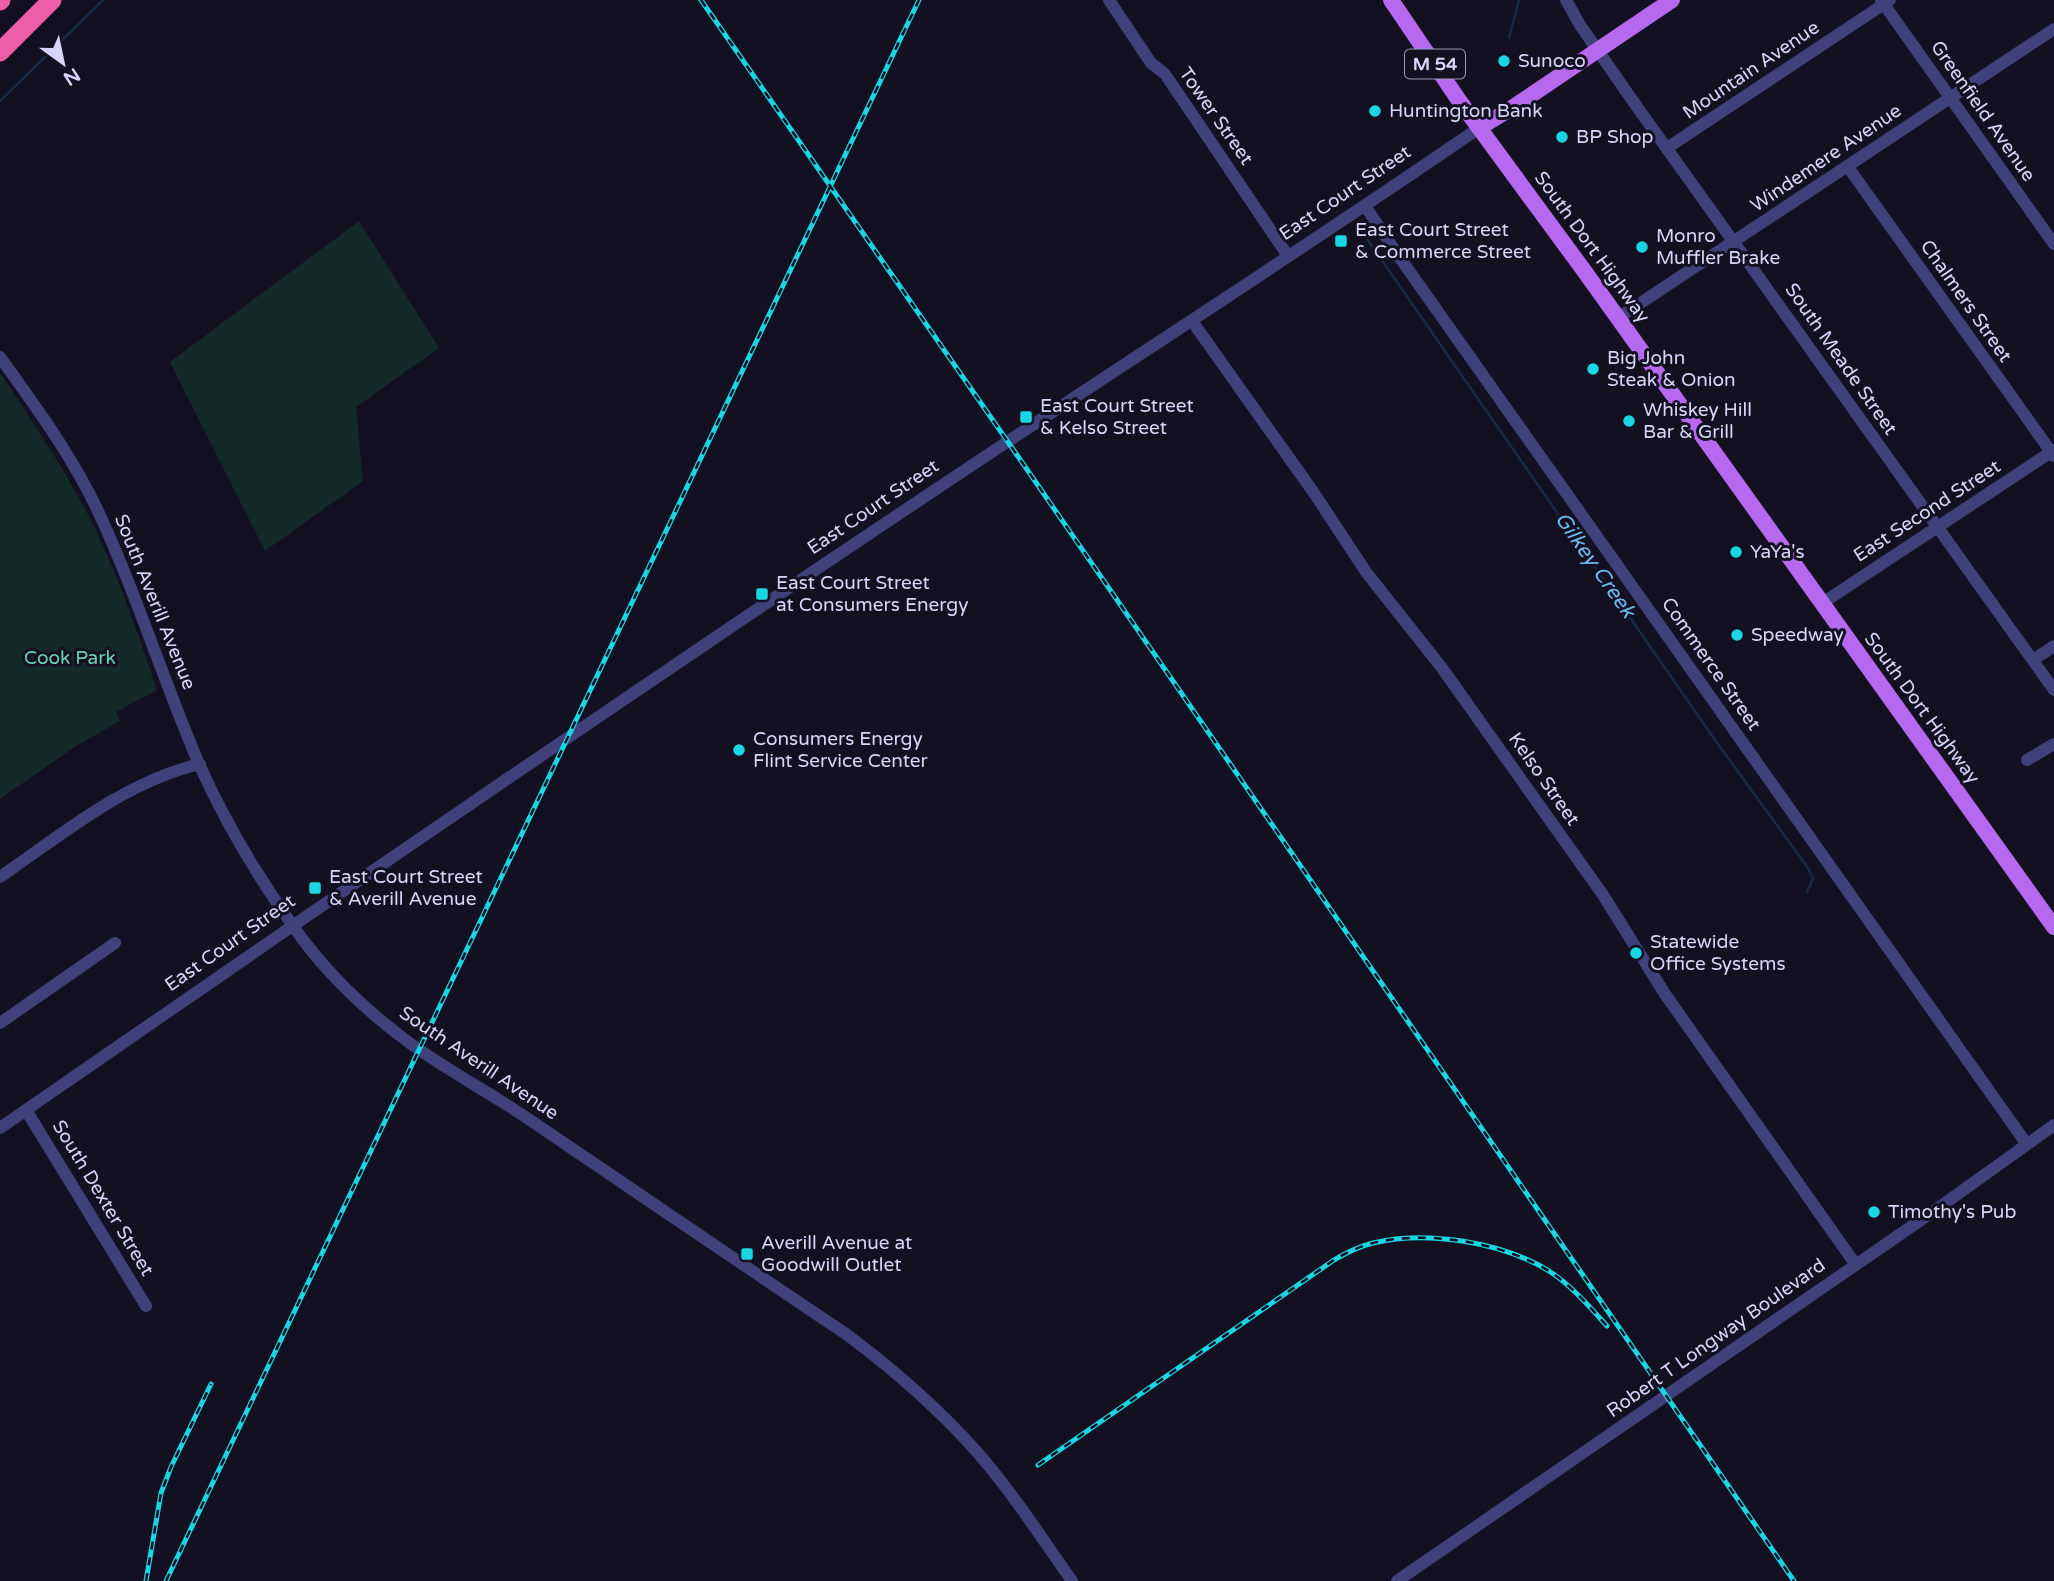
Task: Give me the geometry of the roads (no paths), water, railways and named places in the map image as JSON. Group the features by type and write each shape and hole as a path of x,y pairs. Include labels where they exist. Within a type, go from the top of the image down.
{"highway":[{"path":"0,52 52,0"}],"main road":[{"name":"South Dort Highway","path":"1391,0 1479,128 2054,927"},
{"name":"East Court Street","path":"1479,128 1672,0"}],"street":[{"name":"Tower Street","path":"1109,0 1152,63 1165,74 1288,256"},
{"name":"South Meade Street","path":"1566,0 1597,50 2054,690"},
{"name":"Greenfield Avenue","path":"1885,1 2054,244"},
{"name":"Mountain Avenue","path":"1667,148 1885,1"},
{"name":"Windemere Avenue","path":"1618,318 2054,30"},
{"name":"East Court Street","path":"0,1128 523,767 1479,128"},
{"name":"Chalmers Street","path":"1848,167 2053,453"},
{"name":"Commerce Street","path":"1365,206 2026,1143"},
{"name":"Kelso Street","path":"1192,321 1314,493 1366,572 1441,668 1603,895 1665,994 1856,1265"},
{"name":"South Averill Avenue","path":"0,357 61,443 96,507 200,764 226,817 292,926 340,985 411,1044 532,1122 846,1334 910,1384 979,1454 1072,1581"},
{"name":"East Second Street","path":"1821,604 2053,453"},
{"path":"2034,660 2054,646"},
{"path":"2027,761 2054,744"},
{"path":"0,877 111,801 157,778 200,764"},
{"path":"0,1023 116,943"},
{"name":"South Dexter Street","path":"26,1110 146,1306"},
{"name":"Robert T Longway Boulevard","path":"1397,1581 1934,1211 2054,1125"}],"waterway":[{"path":"0,101 103,0"},
{"name":"Gilkey Creek","path":"1509,38 1519,0"},
{"name":"Gilkey Creek","path":"1367,239 1715,740 1808,868 1813,878 1807,892"}],"railway":[{"path":"701,0 1794,1581"},
{"path":"166,1581 919,0"},
{"path":"1038,1465 1334,1260 1373,1243 1394,1239 1440,1238 1464,1241 1509,1253 1549,1271 1580,1297 1607,1326"},
{"path":"146,1581 161,1493 211,1384"}],"place":[{"name":"Sunoco","path":"1504,61"},
{"name":"Huntington Bank","path":"1375,111"},
{"name":"BP Shop","path":"1562,137"},
{"name":"East Court Street & Commerce Street","path":"1341,241"},
{"name":"Monro Muffler Brake","path":"1642,247"},
{"name":"Big John Steak & Onion","path":"1593,369"},
{"name":"East Court Street & Kelso Street","path":"1026,417"},
{"name":"Whiskey Hill Bar & Grill","path":"1629,421"},
{"name":"YaYa's","path":"1736,552"},
{"name":"East Court Street at Consumers Energy","path":"762,594"},
{"name":"Speedway","path":"1737,635"},
{"name":"Consumers Energy Flint Service Center","path":"739,750"},
{"name":"East Court Street & Averill Avenue","path":"315,888"},
{"name":"Statewide Office Systems","path":"1636,953"},
{"name":"Timothy's Pub","path":"1874,1212"},
{"name":"Averill Avenue at Goodwill Outlet","path":"747,1254"}],"park label":[{"name":"Cook Park","path":"70,658"}]}
